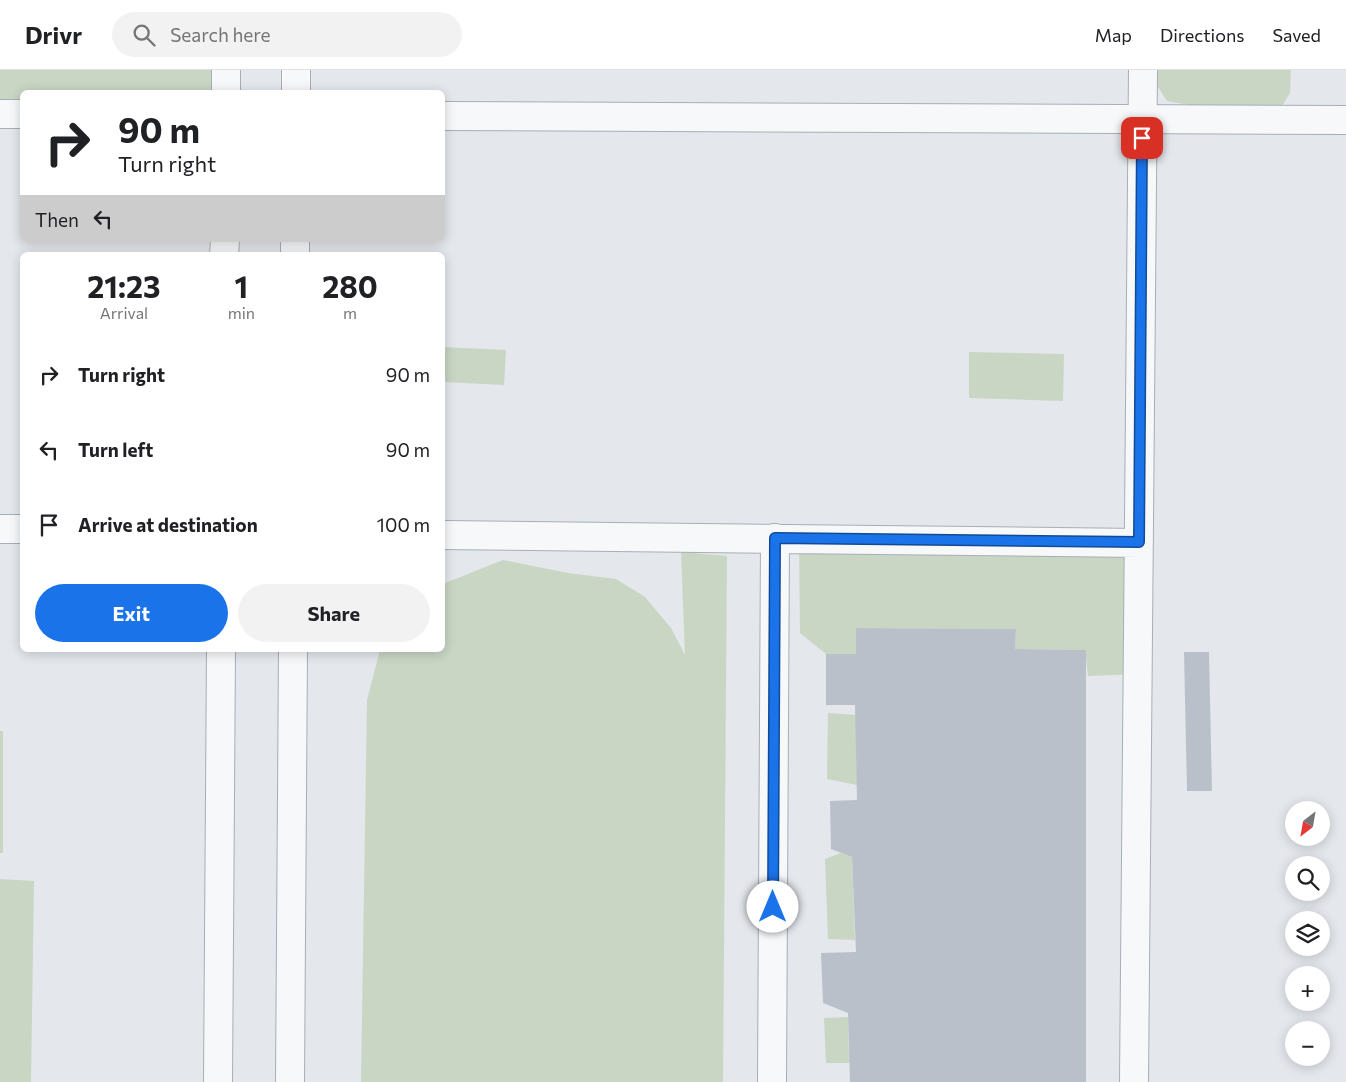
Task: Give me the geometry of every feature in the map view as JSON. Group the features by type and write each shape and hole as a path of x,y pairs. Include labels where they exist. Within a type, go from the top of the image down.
{"lane":[{"path":"226,70 226,90"},
{"path":"296,70 296,90"},
{"path":"1134,1082 1143,70"},
{"path":"0,114 20,114"},
{"path":"445,116 1346,120"},
{"path":"0,529 20,529"},
{"path":"445,535 1139,542"},
{"path":"772,1082 775,538"},
{"path":"218,1082 221,652"},
{"path":"290,1082 293,652"}],"green space":[{"path":"0,70 226,70 226,90 20,90 20,114 0,114"},
{"path":"1151,70 1291,70 1290,93 1282,106 1195,106 1167,101 1151,76"},
{"path":"445,347 506,350 504,385 445,382"},
{"path":"969,352 1064,354 1063,401 969,398"},
{"path":"799,539 1139,543 1138,674 1088,676 1085,650 1015,649 1016,629 856,628 856,654 826,654 800,633"},
{"path":"681,552 727,556 723,1082 361,1082 367,700 379,652 445,652 445,583 503,560 568,573 616,579 645,597 671,628 685,655"},
{"path":"828,713 856,715 857,785 827,779"},
{"path":"0,731 3,731 3,853 0,853"},
{"path":"841,853 852,857 855,940 828,939 825,859"},
{"path":"0,879 34,881 31,1082 0,1082"},
{"path":"848,1017 849,1063 826,1063 824,1018"}],"building":[{"path":"856,628 1016,629 1015,649 1086,650 1086,1082 850,1082 848,1013 823,1003 821,953 856,952 852,857 831,849 830,801 857,800 855,705 826,705 826,654 856,654"},
{"path":"1184,652 1209,652 1212,791 1187,791"}],"route":[{"path":"773,907 775,538 1139,542 1142,138"}]}
